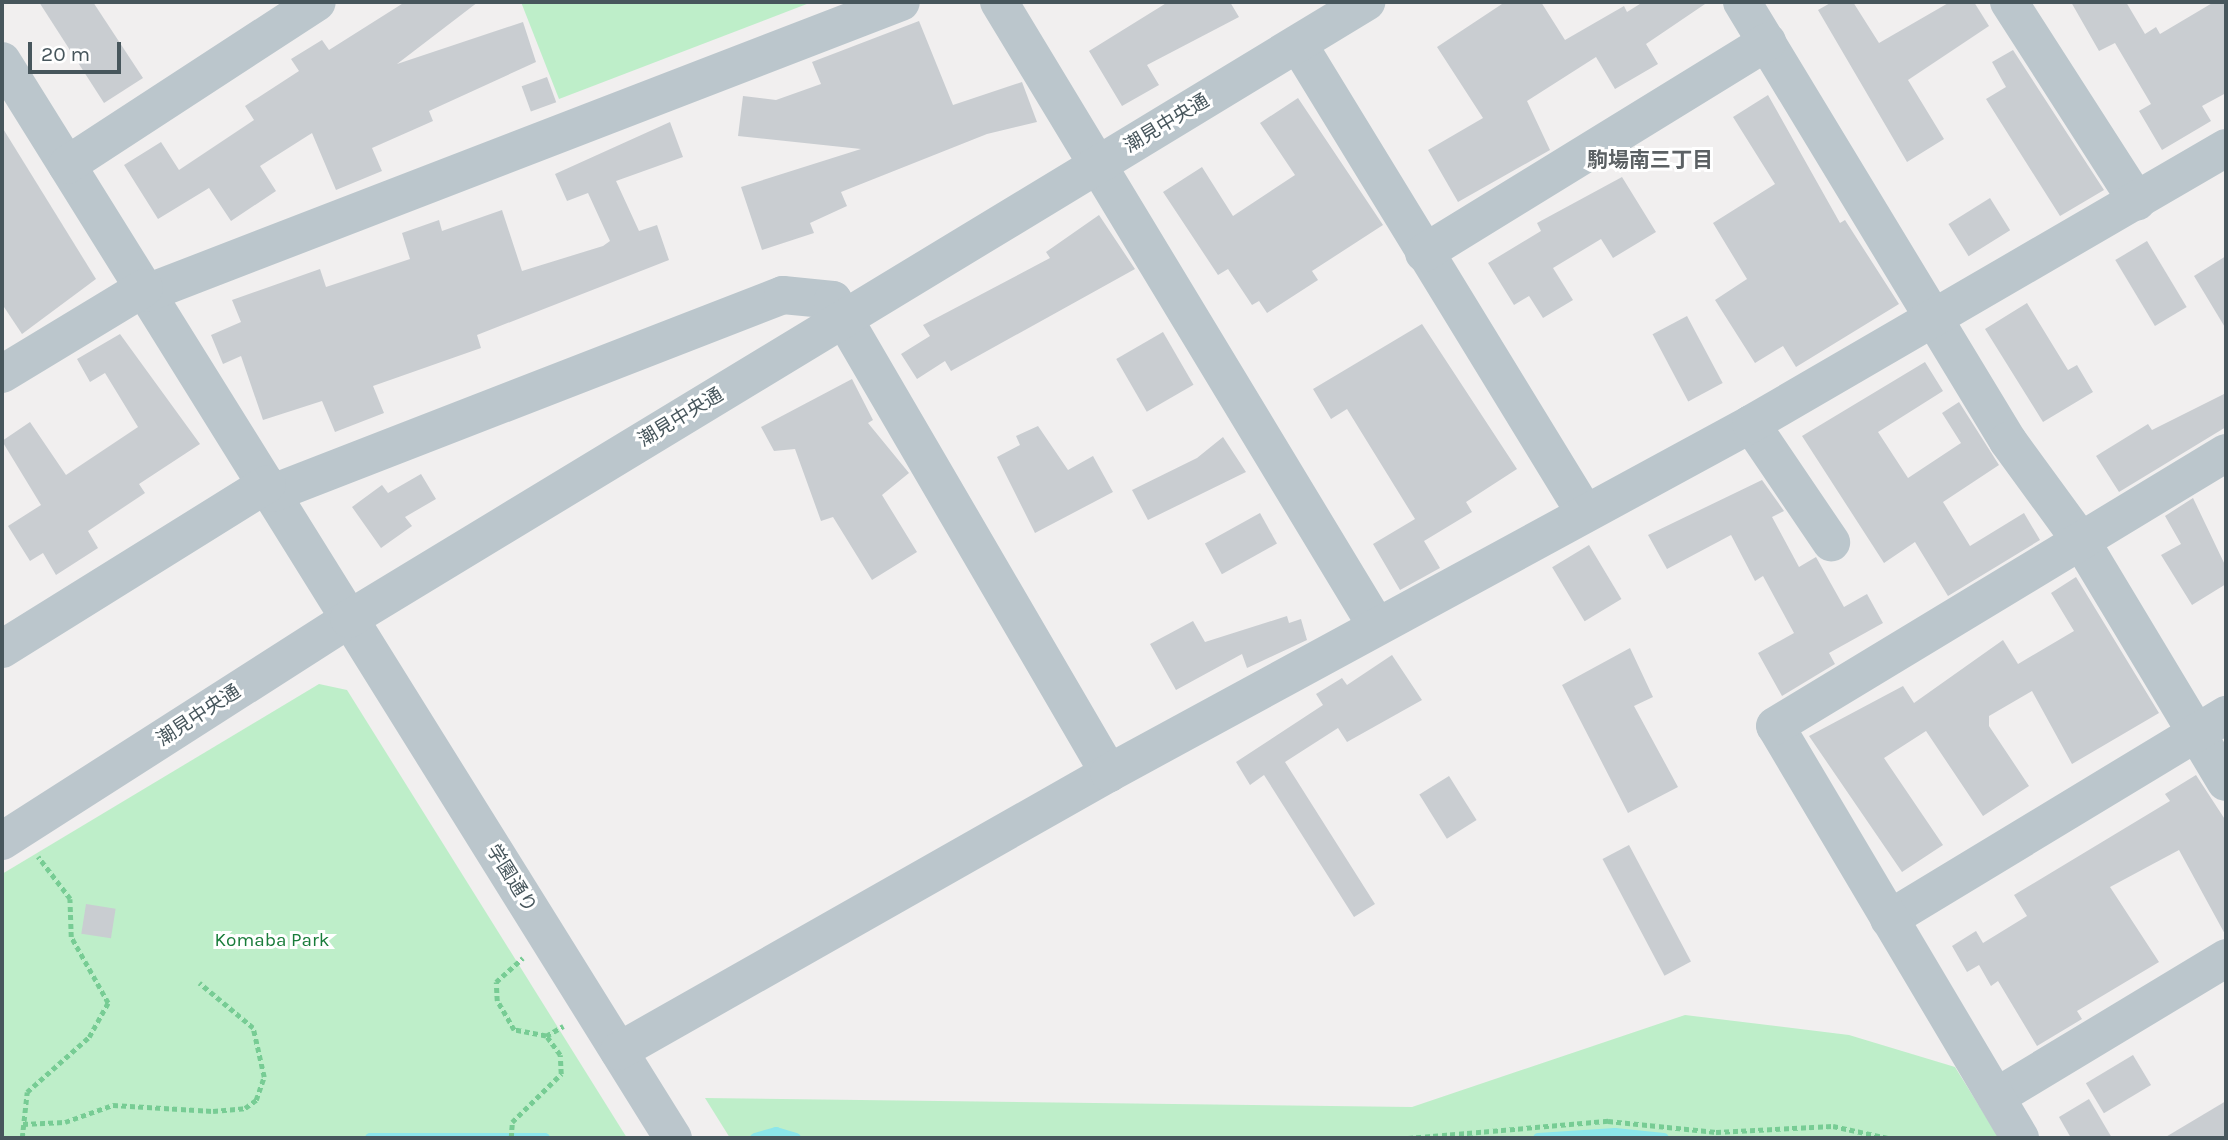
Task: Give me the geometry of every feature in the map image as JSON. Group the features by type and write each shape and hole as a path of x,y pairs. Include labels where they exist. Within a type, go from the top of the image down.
{"street":[{"path":"67,165 317,2"},
{"path":"2,374 146,291 901,2"},
{"path":"999,2 1377,627"},
{"name":"潮見中央通","path":"10,837 349,619 1366,2"},
{"path":"1742,2 2008,441 2211,724 2226,782"},
{"path":"2009,2 2137,201"},
{"path":"1424,253 1767,42"},
{"path":"1298,44 1585,513"},
{"name":"学園通り","path":"2,61 673,1138"},
{"path":"619,1051 1110,773 1751,424 2226,148"},
{"path":"2,649 270,489 783,295 833,300 1110,773"},
{"path":"1751,424 1831,542"},
{"path":"2020,1138 1775,726 2226,453"},
{"path":"1889,919 2211,724"},
{"path":"1996,1097 2226,958"}],"path":[{"path":"10,837 70,899 71,937 108,1003 89,1037 27,1092 22,1136"},
{"path":"511,1138 512,1122 561,1074 560,1055 546,1037 514,1030 497,1001 496,982 518,960 552,944"},
{"path":"23,1124 65,1122 113,1105 213,1111 245,1108 256,1100 264,1077 253,1028 199,983"},
{"path":"1408,1138 1608,1121 1716,1132 1833,1126 1888,1138"}],"green space":[{"path":"521,2 812,2 559,99"},
{"name":"Komaba Park","path":"319,684 347,690 627,1138 2,1138 2,874"},
{"path":"1685,1015 1849,1035 1955,1067 1999,1138 730,1138 705,1098 1412,1107"}],"building":[{"path":"39,2 93,2 143,78 104,103"},
{"path":"405,2 478,2 397,64 523,22 536,62 429,111 433,121 372,148 382,171 336,190 312,133 260,166 276,191 231,221 209,188 158,219 124,165 161,142 179,170 254,120 245,106 299,71 291,59 322,40 329,50"},
{"path":"1168,2 1230,2 1239,17 1147,65 1159,85 1122,106 1089,51"},
{"path":"1505,2 1541,2 1565,40 1624,6 1627,12 1643,2 1708,2 1646,44 1658,64 1615,89 1596,57 1527,101 1550,150 1458,202 1428,150 1483,118 1437,47"},
{"path":"1832,2 1853,2 1879,43 1950,2 1974,2 1989,26 1908,80 1944,139 1907,162 1818,10"},
{"path":"2071,2 2126,2 2145,34 2156,27 2160,34 2214,2 2226,2 2226,93 2202,106 2211,121 2162,150 2139,111 2151,104 2115,43 2099,51"},
{"path":"919,21 953,105 1022,82 1037,122 987,134 841,192 847,206 810,223 814,233 762,250 741,187 861,149 738,136 743,96 776,100 821,84 812,62"},
{"path":"2013,50 2104,190 2060,216 1986,99 2006,87 1992,62"},
{"path":"547,77 556,102 531,112 522,86"},
{"path":"1768,95 1840,223 1845,220 1899,304 1796,367 1783,346 1755,363 1715,300 1747,279 1713,223 1775,184 1733,117"},
{"path":"1298,98 1383,225 1312,271 1318,280 1267,313 1259,301 1252,305 1228,269 1218,275 1163,192 1202,167 1233,216 1295,175 1260,123"},
{"path":"670,122 683,157 616,181 639,231 657,225 669,260 477,335 481,348 373,386 384,413 335,432 322,401 263,420 241,356 223,364 211,335 241,322 232,300 320,269 326,287 410,259 402,233 439,220 442,231 502,210 522,271 603,246 610,241 588,193 567,201 555,174"},
{"path":"2,127 96,279 22,334 2,304"},
{"path":"1622,177 1656,232 1613,258 1601,239 1553,268 1573,300 1543,318 1529,296 1514,305 1488,263 1541,231 1537,223"},
{"path":"1990,198 2010,230 1969,256 1948,224"},
{"path":"1099,215 1135,269 951,371 945,361 917,379 901,354 930,336 923,325 1050,258 1046,252"},
{"path":"2147,241 2187,307 2155,326 2115,260"},
{"path":"2226,256 2226,329 2194,276"},
{"path":"2027,303 2068,370 2077,365 2093,392 2043,422 1985,329"},
{"path":"1687,316 1723,383 1688,401 1653,334"},
{"path":"1422,324 1517,469 1466,502 1472,512 1424,541 1440,568 1400,590 1373,544 1415,519 1347,409 1331,419 1313,389"},
{"path":"1163,332 1194,385 1147,412 1116,359"},
{"path":"120,334 200,444 139,484 145,493 88,531 98,548 56,575 43,553 30,561 8,526 41,505 2,441 30,422 66,475 138,427 105,373 90,382 77,359"},
{"path":"1925,362 1943,391 1878,432 1908,478 1961,443 1942,413 1959,402 1999,465 1943,502 1970,546 2024,513 2040,540 1948,596 1915,542 1884,563 1802,436"},
{"path":"852,379 873,420 868,423 909,473 882,495 917,552 872,580 833,517 821,521 795,449 774,451 761,427"},
{"path":"2226,393 2226,427 2119,492 2096,456 2148,424 2152,430"},
{"path":"1038,426 1068,470 1093,456 1113,492 1035,533 997,457 1020,445 1016,436"},
{"path":"1223,437 1246,472 1148,520 1132,490 1197,458"},
{"path":"421,474 436,499 405,517 412,526 381,548 352,507 382,485 388,493"},
{"path":"1762,480 1784,511 1772,517 1799,567 1816,557 1844,607 1867,594 1883,623 1829,653 1835,664 1782,696 1758,653 1794,633 1763,576 1755,581 1731,535 1667,569 1648,535"},
{"path":"2193,498 2226,567 2226,584 2192,605 2161,555 2181,544 2165,516"},
{"path":"1260,513 1277,544 1222,574 1205,544"},
{"path":"1589,545 1621,599 1585,621 1552,567"},
{"path":"2076,577 2159,713 2072,764 2032,691 1989,716 1989,726 2029,786 1983,816 1926,731 1884,758 1943,845 1902,872 1809,736 1903,686 1914,703 2003,640 2018,664 2074,631 2051,593"},
{"path":"1287,616 1289,623 1301,619 1307,640 1247,668 1242,654 1176,690 1150,644 1193,621 1205,642"},
{"path":"1630,648 1653,697 1634,706 1678,787 1628,813 1562,685"},
{"path":"1392,655 1422,700 1347,742 1338,728 1285,762 1375,904 1354,917 1264,775 1250,785 1236,762 1323,705 1316,694 1342,678 1347,685"},
{"path":"2196,775 2226,821 2226,936 2179,850 2110,887 2159,962 2077,1011 2082,1019 2037,1046 1998,981 1991,986 1979,965 1967,972 1952,946 1976,931 1983,943 2027,916 2014,895 2170,801 2165,794"},
{"path":"1449,776 1477,820 1447,839 1419,795"},
{"path":"1629,845 1691,962 1664,976 1603,859"},
{"path":"86,904 116,909 111,938 81,934"},
{"path":"2133,1055 2151,1085 2104,1113 2086,1083"},
{"path":"2089,1099 2112,1138 2071,1138 2059,1117"},
{"path":"2226,1101 2226,1138 2164,1138"}],"waterway":[{"path":"755,1138 776,1132 796,1138"},
{"path":"1538,1138 1615,1133 1664,1138"},
{"path":"370,1138 545,1138"}],"district":[{"name":"駒場南三丁目","path":"1650,160"}]}
